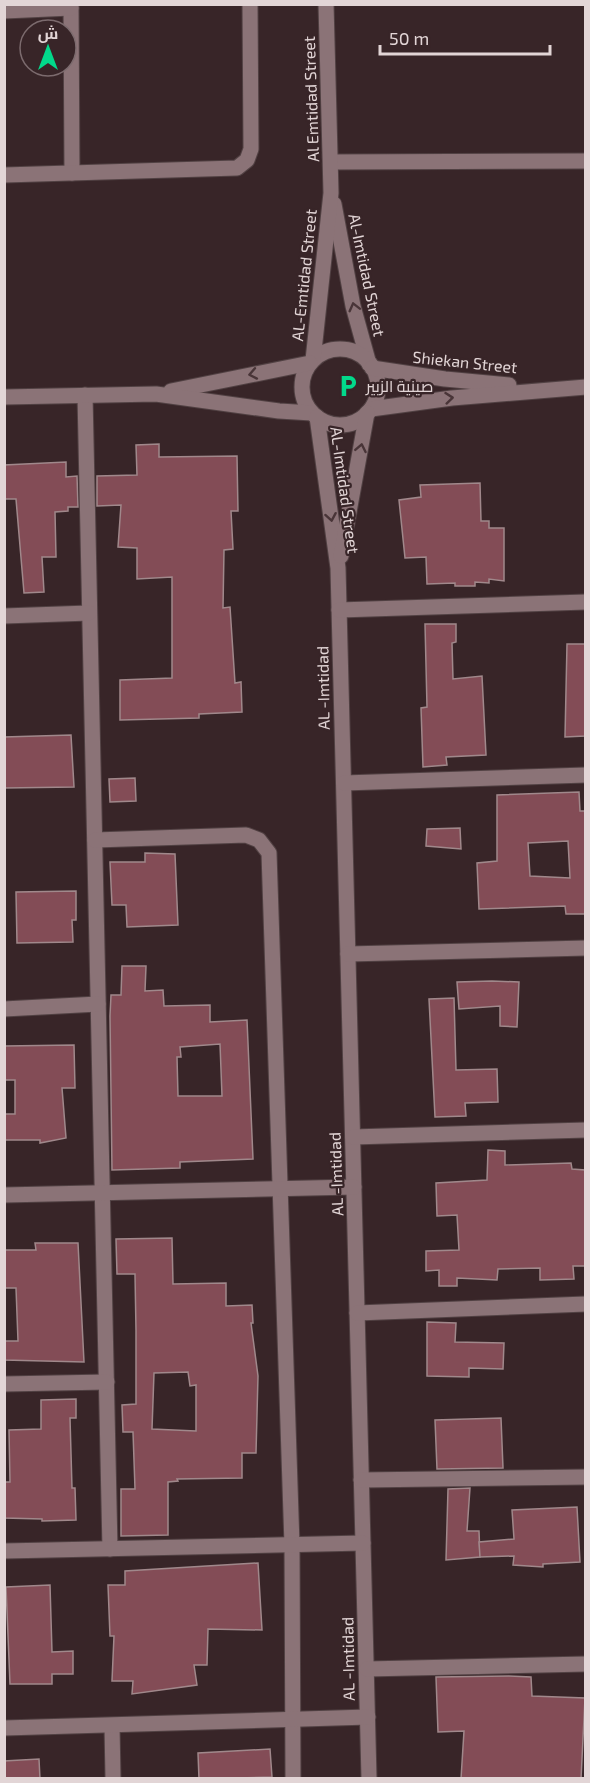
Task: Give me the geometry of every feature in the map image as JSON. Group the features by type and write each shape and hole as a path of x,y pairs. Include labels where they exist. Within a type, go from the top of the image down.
{"street":[{"path":"4,175 237,168 247,160 251,149 250,4"},
{"name":"Al Emtidad Street","path":"326,4 331,193"},
{"path":"4,11 71,6 72,173"},
{"path":"331,162 585,161"},
{"name":"AL-Emtidad Street","path":"312,362 331,193"},
{"name":"Al-Imtidad Street","path":"331,193 353,306 371,366"},
{"path":"156,394 312,362 331,350 342,350 362,357 371,366 378,384 369,411 338,568"},
{"path":"312,362 305,372 302,394 314,415"},
{"name":"Shiekan Street","path":"371,366 445,379 554,388"},
{"name":"Shiekan Street","path":"369,411 416,401 585,387"},
{"path":"4,397 156,394 314,415 327,423 348,424 369,411"},
{"path":"85,395 111,1549"},
{"name":"AL-Imtidad Street","path":"314,415 338,568"},
{"name":"AL -Imtidad","path":"338,568 369,1779"},
{"path":"339,610 585,602"},
{"path":"4,616 89,613"},
{"path":"344,783 585,775"},
{"path":"95,840 246,835 260,840 269,853 278,1189 292,1545 292,1779"},
{"path":"348,954 585,948"},
{"path":"4,1009 98,1004"},
{"path":"353,1137 585,1130"},
{"path":"4,1195 354,1187"},
{"path":"357,1313 585,1304"},
{"path":"4,1384 107,1382"},
{"path":"362,1480 585,1478"},
{"path":"4,1551 363,1543"},
{"path":"367,1669 585,1664"},
{"path":"4,1728 368,1717"},
{"path":"112,1726 113,1779"}],"building":[{"path":"159,444 159,457 237,456 238,511 231,511 233,549 224,550 223,608 230,607 235,683 241,682 242,712 199,714 199,718 120,720 120,680 172,678 172,577 137,579 137,548 118,547 121,505 97,506 97,476 137,475 136,445"},
{"path":"66,462 66,477 77,476 78,507 68,507 68,511 55,512 56,557 42,557 44,592 24,593 16,499 4,499 4,465"},
{"path":"480,483 481,521 489,521 489,528 504,528 504,581 489,579 489,583 475,582 475,586 455,586 455,583 427,584 426,557 405,558 399,500 421,497 420,485"},
{"path":"425,624 456,624 456,642 452,643 453,679 482,676 486,755 446,757 447,765 423,767 421,708 427,707"},
{"path":"567,644 585,644 585,736 565,737"},
{"path":"71,735 74,787 4,788 4,737"},
{"path":"135,778 136,801 110,802 109,779"},
{"path":"579,792 580,811 585,811 585,914 566,914 565,906 479,909 477,863 497,861 497,795","holes":["568,841 570,878 530,876 528,843"]},
{"path":"460,828 461,849 426,846 427,829"},
{"path":"145,853 175,854 178,925 127,927 126,905 112,905 110,862 145,862"},
{"path":"76,891 76,920 72,920 73,942 17,943 16,892"},
{"path":"122,966 146,966 145,991 163,990 164,1006 210,1005 210,1022 247,1020 253,1159 180,1162 180,1168 112,1170 111,995 121,995","holes":["220,1044 222,1096 178,1096 177,1057 181,1057 180,1047"]},
{"path":"457,982 519,982 517,1027 500,1026 500,1006 459,1009"},
{"path":"454,998 456,1070 497,1069 498,1102 465,1103 466,1116 435,1117 429,999"},
{"path":"74,1045 75,1088 62,1088 66,1138 40,1143 40,1140 4,1140 4,1114 15,1114 15,1080 4,1080 4,1046"},
{"path":"488,1150 505,1151 505,1165 571,1163 572,1169 585,1170 585,1266 573,1266 574,1279 540,1280 540,1268 498,1269 497,1280 457,1278 457,1286 439,1286 439,1270 426,1271 426,1251 459,1250 457,1215 437,1216 436,1183 487,1180"},
{"path":"172,1238 173,1284 226,1283 226,1306 252,1305 253,1323 251,1323 258,1376 256,1453 242,1453 242,1478 177,1479 178,1481 168,1482 168,1535 121,1536 121,1489 135,1489 133,1432 123,1432 122,1405 136,1404 136,1331 135,1274 117,1274 116,1239","holes":["188,1372 190,1386 196,1385 196,1431 152,1429 154,1373"]},
{"path":"35,1243 78,1243 84,1362 4,1360 4,1341 18,1341 16,1288 4,1288 4,1250 36,1250"},
{"path":"427,1322 456,1323 455,1342 504,1343 503,1369 469,1368 469,1377 427,1376"},
{"path":"76,1399 76,1418 70,1418 72,1488 75,1488 76,1520 42,1521 42,1519 4,1518 4,1482 10,1482 9,1430 41,1429 41,1400"},
{"path":"501,1418 503,1468 437,1469 435,1420"},
{"path":"470,1488 467,1531 479,1531 480,1557 446,1560 448,1489"},
{"path":"577,1507 580,1562 543,1564 543,1567 513,1565 514,1556 480,1557 479,1542 514,1539 512,1510"},
{"path":"258,1563 262,1630 208,1629 207,1665 194,1665 197,1685 132,1694 133,1681 112,1681 114,1636 110,1636 108,1585 125,1585 125,1571"},
{"path":"50,1585 52,1652 73,1651 73,1674 52,1674 52,1684 10,1684 6,1587"},
{"path":"436,1677 531,1677 532,1696 585,1698 581,1779 461,1779 464,1731 438,1732"},
{"path":"270,1749 272,1777 199,1779 198,1753"},
{"path":"39,1759 40,1779 4,1779 4,1761"}],"place":[{"name":"صينية الزبير","path":"348,386"}]}
